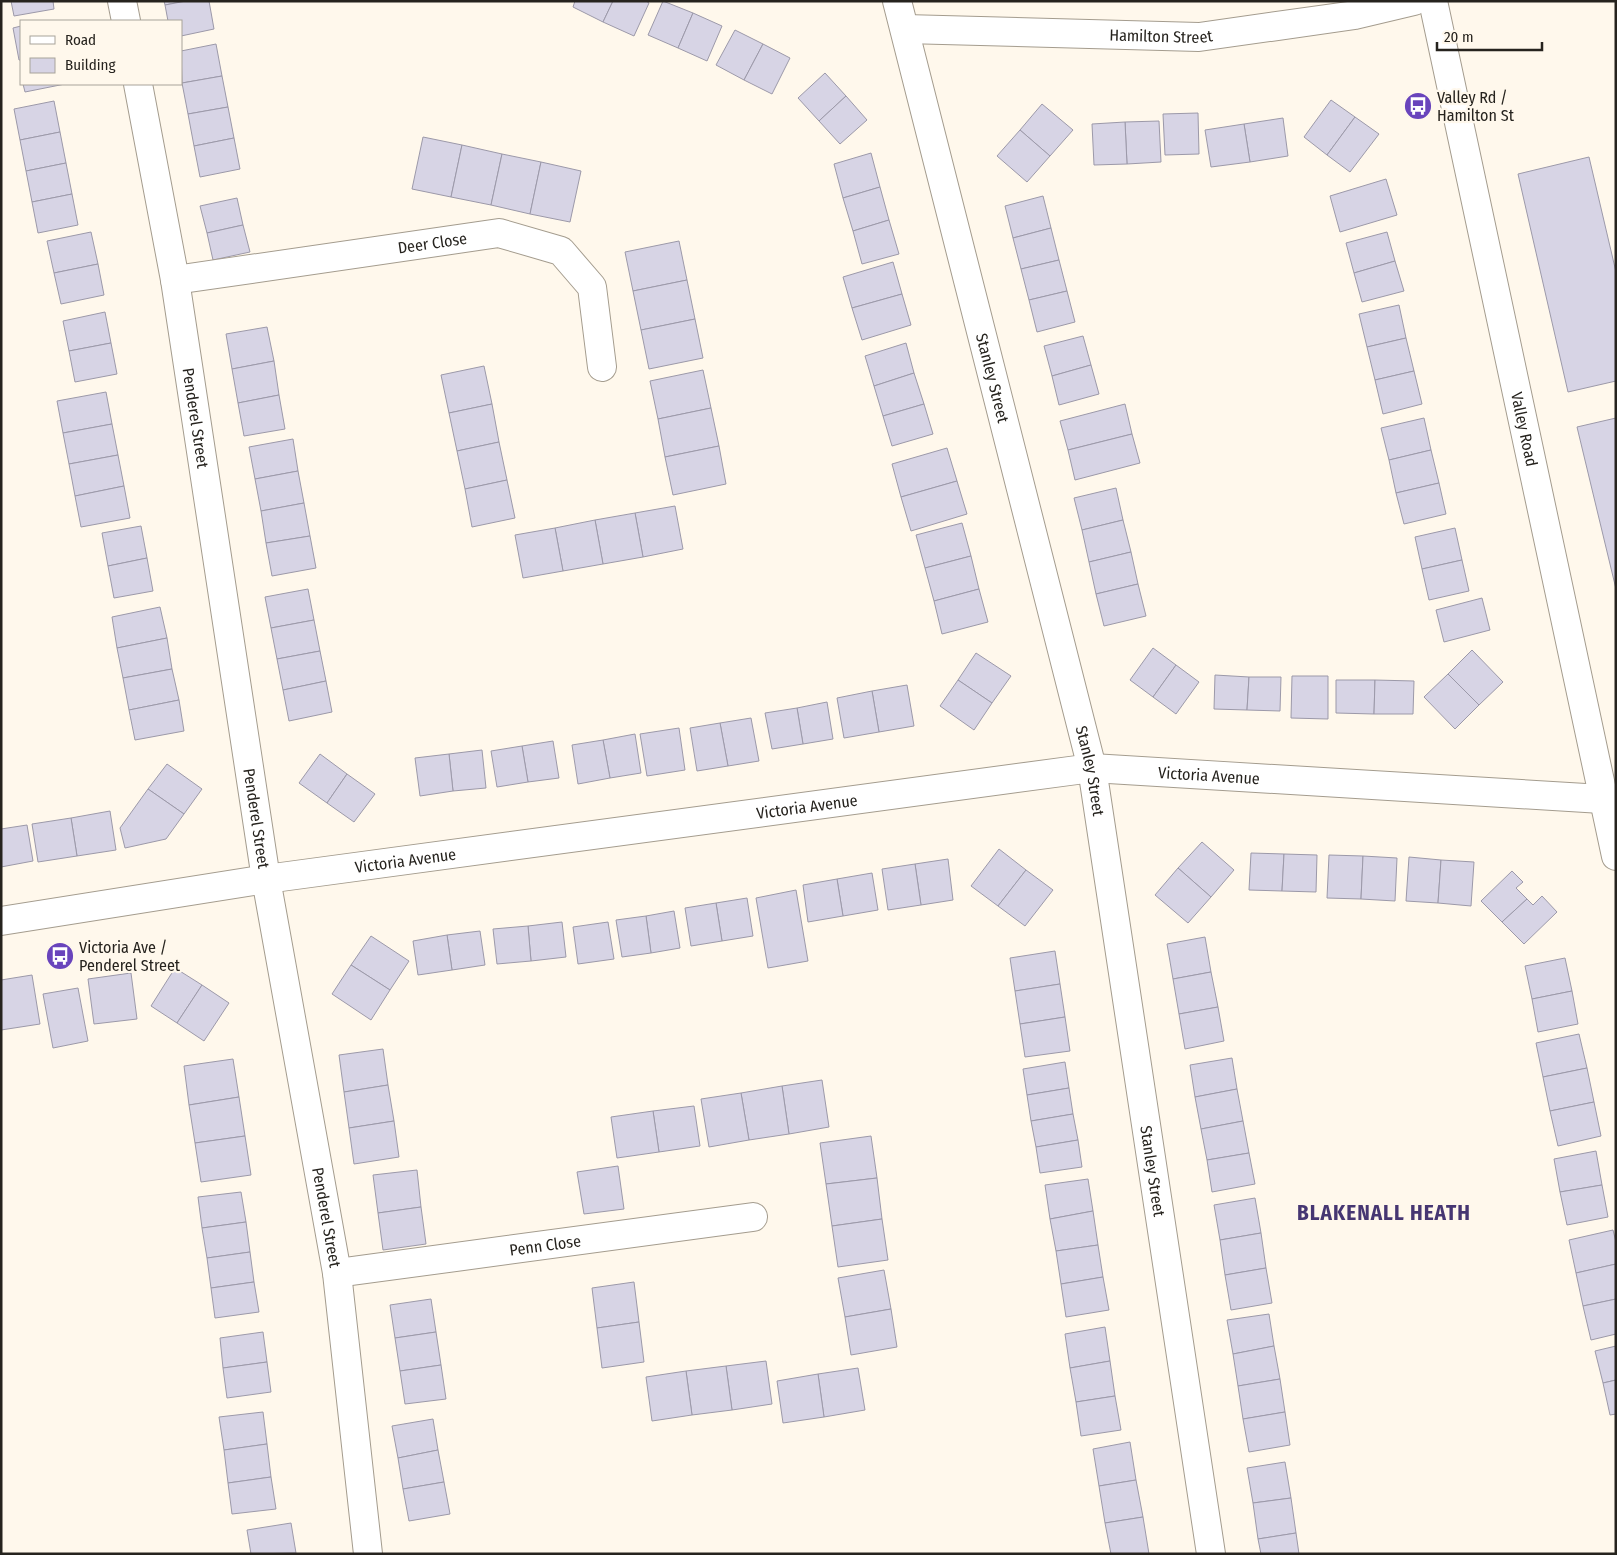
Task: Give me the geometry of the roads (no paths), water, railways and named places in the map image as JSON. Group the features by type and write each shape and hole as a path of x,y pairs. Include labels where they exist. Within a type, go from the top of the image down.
{"street":[{"path":"122,1 126,20"},
{"name":"Stanley Street","path":"897,1 1092,768 1211,1554"},
{"name":"Hamilton Street","path":"905,29 1199,37 1355,15 1414,1"},
{"name":"Valley Road","path":"1433,1 1609,801 1616,856"},
{"name":"Penderel Street","path":"138,85 175,280 266,879 338,1273 368,1554"},
{"name":"Deer Close","path":"175,280 499,233 561,250 592,287 602,368"},
{"name":"Victoria Avenue","path":"1,921 266,879 1092,768 1609,801"},
{"name":"Penn Close","path":"338,1273 753,1216"}],"place":[{"name":"Valley Rd / Hamilton St","path":"1418,106"},
{"name":"Victoria Ave / Penderel Street","path":"60,956"}],"district":[{"name":"BLAKENALL HEATH","path":"1384,1213"}]}
